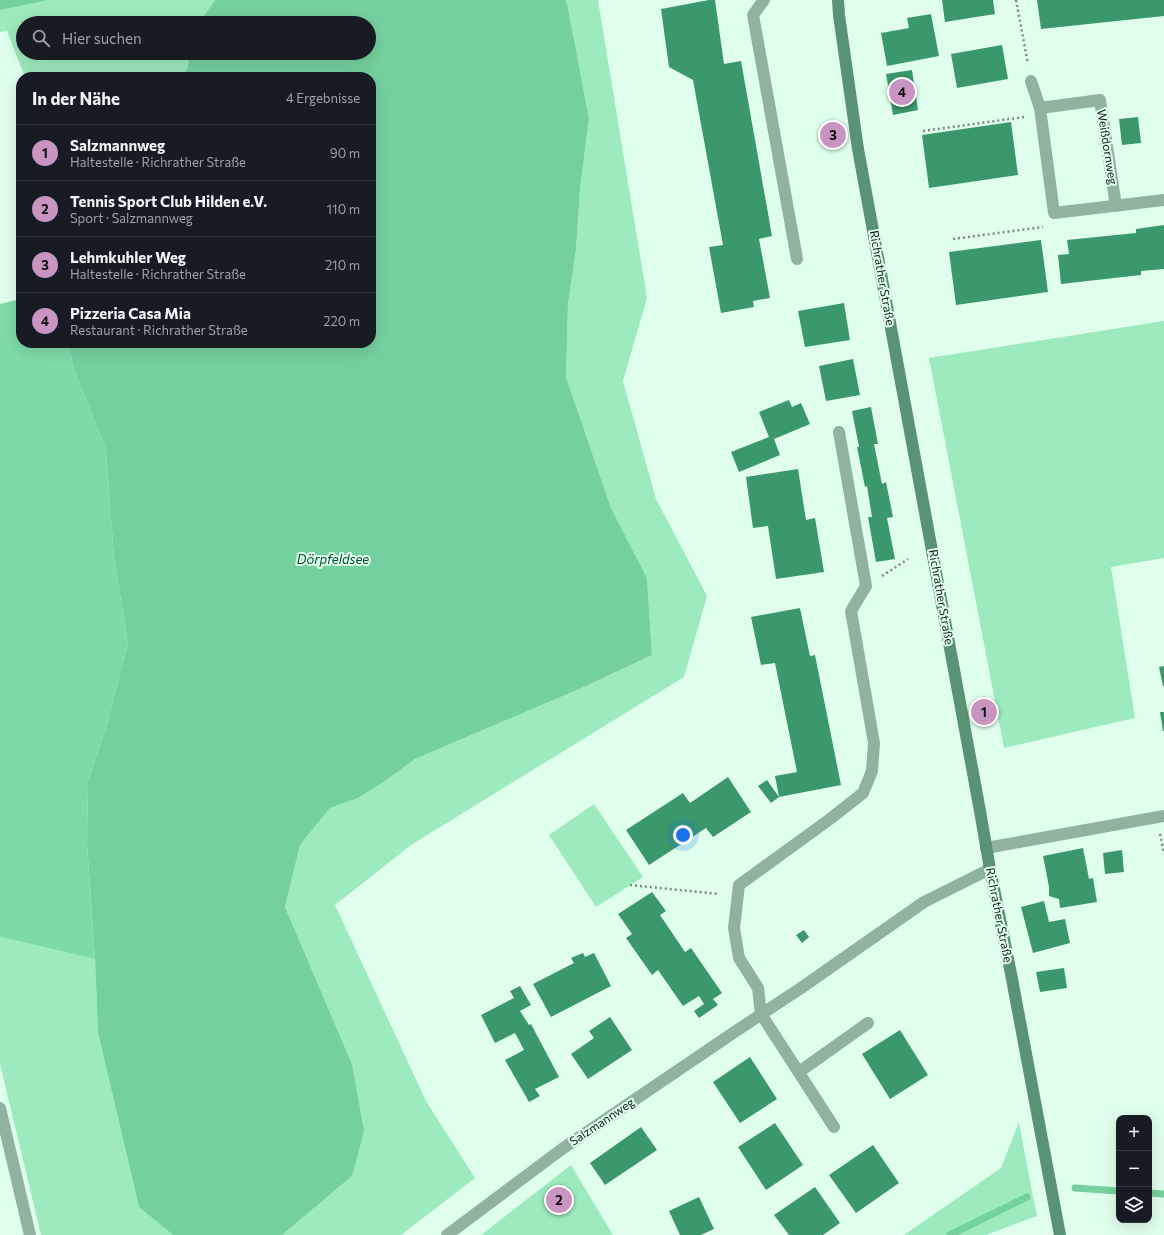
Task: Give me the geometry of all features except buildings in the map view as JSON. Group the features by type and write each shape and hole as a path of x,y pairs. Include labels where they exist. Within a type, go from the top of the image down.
{"main road":[{"name":"Richrather Straße","path":"838,0 858,149 986,848 1060,1235"}],"street":[{"path":"764,0 753,16 797,259"},
{"path":"1031,81 1040,111 1054,213 1164,200"},
{"name":"Weißdornweg","path":"1040,111 1100,100 1116,206"},
{"path":"834,1128 761,1014 758,988 739,958 734,928 739,885 830,819 863,793 872,771 874,743 851,611 866,586 839,432"},
{"path":"986,848 1164,816"},
{"name":"Salzmannweg","path":"447,1235 562,1149 801,988 924,902 990,869"},
{"path":"799,1072 868,1023"},
{"path":"0,1108 30,1235"}],"path":[{"path":"1016,0 1031,81"},
{"path":"924,131 1040,111"},
{"path":"953,239 1044,227 1054,213"},
{"path":"866,586 908,559"},
{"path":"630,885 738,896"}],"shaded area":[{"path":"49,0 215,0 204,16 16,16 16,54 7,31 0,32 0,10"},
{"path":"565,0 598,0 647,298 623,381 656,499 707,596 684,677 411,845 335,905 426,1101 475,1178 401,1235 282,1235 352,1176 352,1064 285,907 300,845 330,808 358,798 385,781 415,759 584,687 652,655 647,578 611,508 566,377 568,304 576,250 580,189 589,120 567,3"},
{"path":"18,60 189,60 186,72 23,72"},
{"path":"16,300 16,348 70,348 73,367 106,450 114,558 128,644 105,731 88,781 87,844 95,959 0,937 0,304"},
{"path":"1164,321 1164,558 1111,567 1135,718 1004,748 929,358"},
{"path":"594,804 643,877 596,907 549,835"},
{"path":"0,937 95,959 98,1033 139,1207 173,1235 41,1235 0,1064"},
{"path":"1019,1122 1037,1216 986,1235 904,1235 1001,1168"},
{"path":"571,1165 613,1235 481,1235"}],"water":[{"path":"0,0 49,0 0,10"},
{"name":"Dörpfeldsee","path":"215,0 565,0 567,3 589,119 580,189 576,250 568,304 566,377 611,508 647,578 652,655 584,687 415,759 385,781 358,798 330,808 300,845 285,907 352,1064 364,1131 352,1176 282,1235 173,1235 139,1207 98,1033 95,959 87,844 88,781 105,731 128,644 114,558 106,450 73,367 70,348 376,348 376,72 186,72 189,60 376,60 376,16 204,16"}],"waterway":[{"path":"1075,1188 1116,1191"},
{"path":"1152,1193 1164,1194"},
{"path":"950,1235 1027,1197"}],"place":[{"name":"Pizzeria Casa Mia","path":"902,92"},
{"name":"Lehmkuhler Weg","path":"833,135"},
{"name":"Salzmannweg","path":"984,712"},
{"name":"Tennis Sport Club Hilden e.V.","path":"559,1200"}]}
